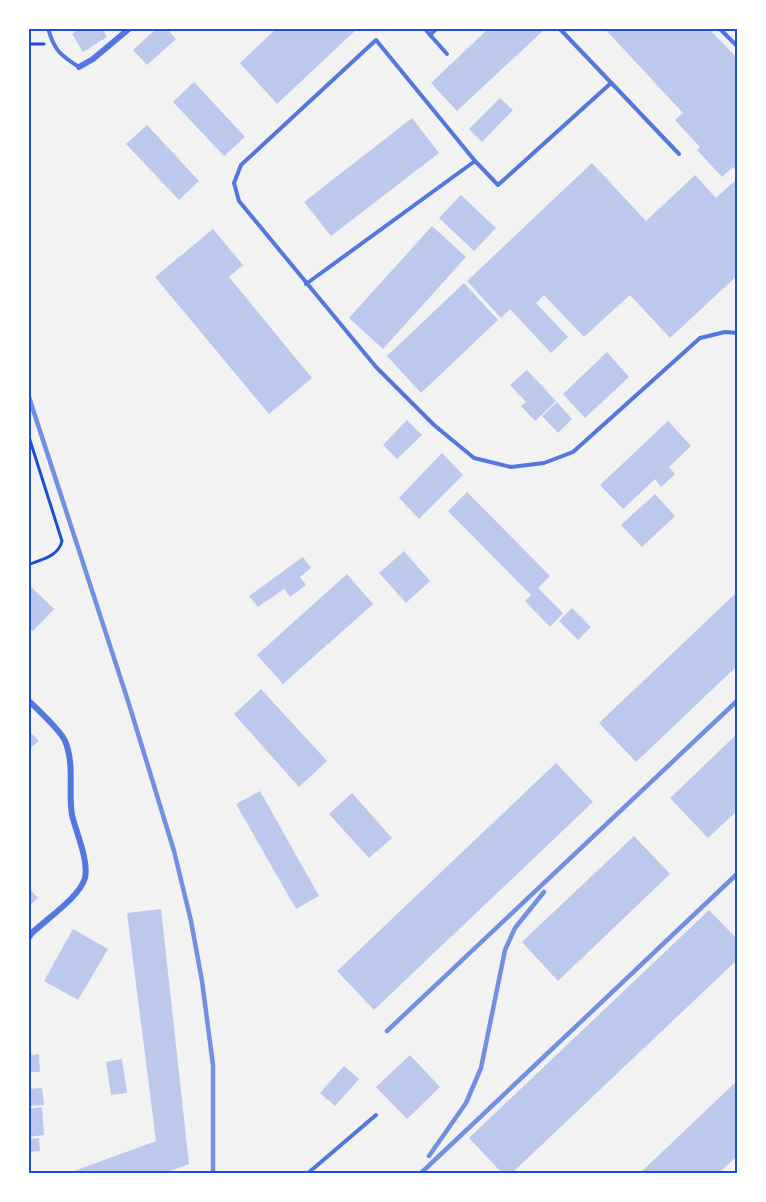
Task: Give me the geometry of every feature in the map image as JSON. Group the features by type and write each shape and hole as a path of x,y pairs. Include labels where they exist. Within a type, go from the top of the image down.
{"street":[{"path":"79,67 93,59 130,28"},
{"path":"28,700 65,740 70,764 72,813 86,866 85,878 70,899 29,935"}],"lane":[{"path":"48,28 52,44 61,56 79,67"},
{"path":"424,28 447,54"},
{"path":"430,35 437,28"},
{"path":"559,28 679,154"},
{"path":"719,28 738,47"},
{"path":"611,83 498,185 475,161 376,40 241,165 234,183 239,201 376,367 434,425 474,458 511,467 544,463 573,452 699,338 725,332 738,333"},
{"path":"306,285 475,161"},
{"path":"310,1173 376,1115"}],"path":[{"path":"28,44 52,44"},
{"path":"28,434 62,541 61,548 56,553 28,565"}],"building":[{"path":"81,28 102,28 107,37 83,52 72,34"},
{"path":"157,28 166,28 176,39 147,65 133,50"},
{"path":"277,28 358,28 277,104 240,63"},
{"path":"489,28 546,28 457,111 431,83"},
{"path":"604,28 708,28 738,59 738,172 733,167 722,177 697,150 700,147 675,120 683,113"},
{"path":"194,82 245,137 224,156 173,102"},
{"path":"500,98 513,110 482,142 469,129"},
{"path":"412,118 439,153 331,236 304,202"},
{"path":"147,125 199,181 179,200 126,144"},
{"path":"592,163 646,221 695,175 716,198 738,178 738,275 670,338 630,295 584,337 544,295 536,303 568,337 551,353 510,309 501,318 467,281"},
{"path":"461,195 496,228 474,251 439,218"},
{"path":"432,226 466,257 383,349 349,318"},
{"path":"213,229 243,265 229,277 312,378 269,414 155,277"},
{"path":"464,283 498,320 421,393 387,356"},
{"path":"607,352 629,377 585,418 563,394"},
{"path":"527,370 556,401 535,421 521,406 526,402 510,385"},
{"path":"557,402 572,419 558,433 542,416"},
{"path":"407,420 422,435 397,459 383,445"},
{"path":"668,421 691,446 669,467 675,474 661,487 655,479 623,509 600,485"},
{"path":"442,453 463,475 419,519 399,498"},
{"path":"467,492 550,576 538,588 563,613 550,627 525,601 531,595 448,511"},
{"path":"655,494 675,516 642,547 621,525"},
{"path":"404,551 430,581 406,603 379,573"},
{"path":"303,557 311,568 300,577 306,585 290,597 284,589 258,607 249,596"},
{"path":"347,574 373,604 283,684 257,655"},
{"path":"28,584 54,609 33,631 28,628"},
{"path":"738,591 738,665 636,762 599,723"},
{"path":"572,608 591,627 578,640 559,621"},
{"path":"261,689 327,761 299,787 234,714"},
{"path":"28,730 39,741 28,750"},
{"path":"738,733 738,810 708,838 670,798"},
{"path":"556,763 593,802 374,1010 337,971"},
{"path":"260,791 319,896 296,909 236,804"},
{"path":"352,793 392,838 369,858 329,814"},
{"path":"634,836 670,874 558,981 522,942"},
{"path":"28,887 38,898 28,907"},
{"path":"161,909 189,1164 162,1174 66,1174 156,1141 127,913"},
{"path":"709,910 738,940 738,959 511,1174 503,1174 469,1138"},
{"path":"73,929 108,949 78,1000 44,981"},
{"path":"39,1054 40,1072 28,1072 28,1055"},
{"path":"410,1055 440,1087 407,1119 376,1087"},
{"path":"122,1059 127,1093 111,1095 106,1062"},
{"path":"344,1066 359,1079 335,1106 320,1093"},
{"path":"738,1080 738,1155 718,1174 639,1174"},
{"path":"42,1088 44,1105 28,1106 28,1089"},
{"path":"42,1107 44,1135 28,1137 28,1109"},
{"path":"39,1138 40,1151 29,1152 28,1139"}],"railway":[{"path":"28,394 128,701 174,851 191,921 202,981 213,1065 213,1174"},
{"path":"387,1031 738,700"},
{"path":"420,1174 738,873"},
{"path":"429,1156 466,1103 481,1068 505,950 515,928 544,892"}]}
